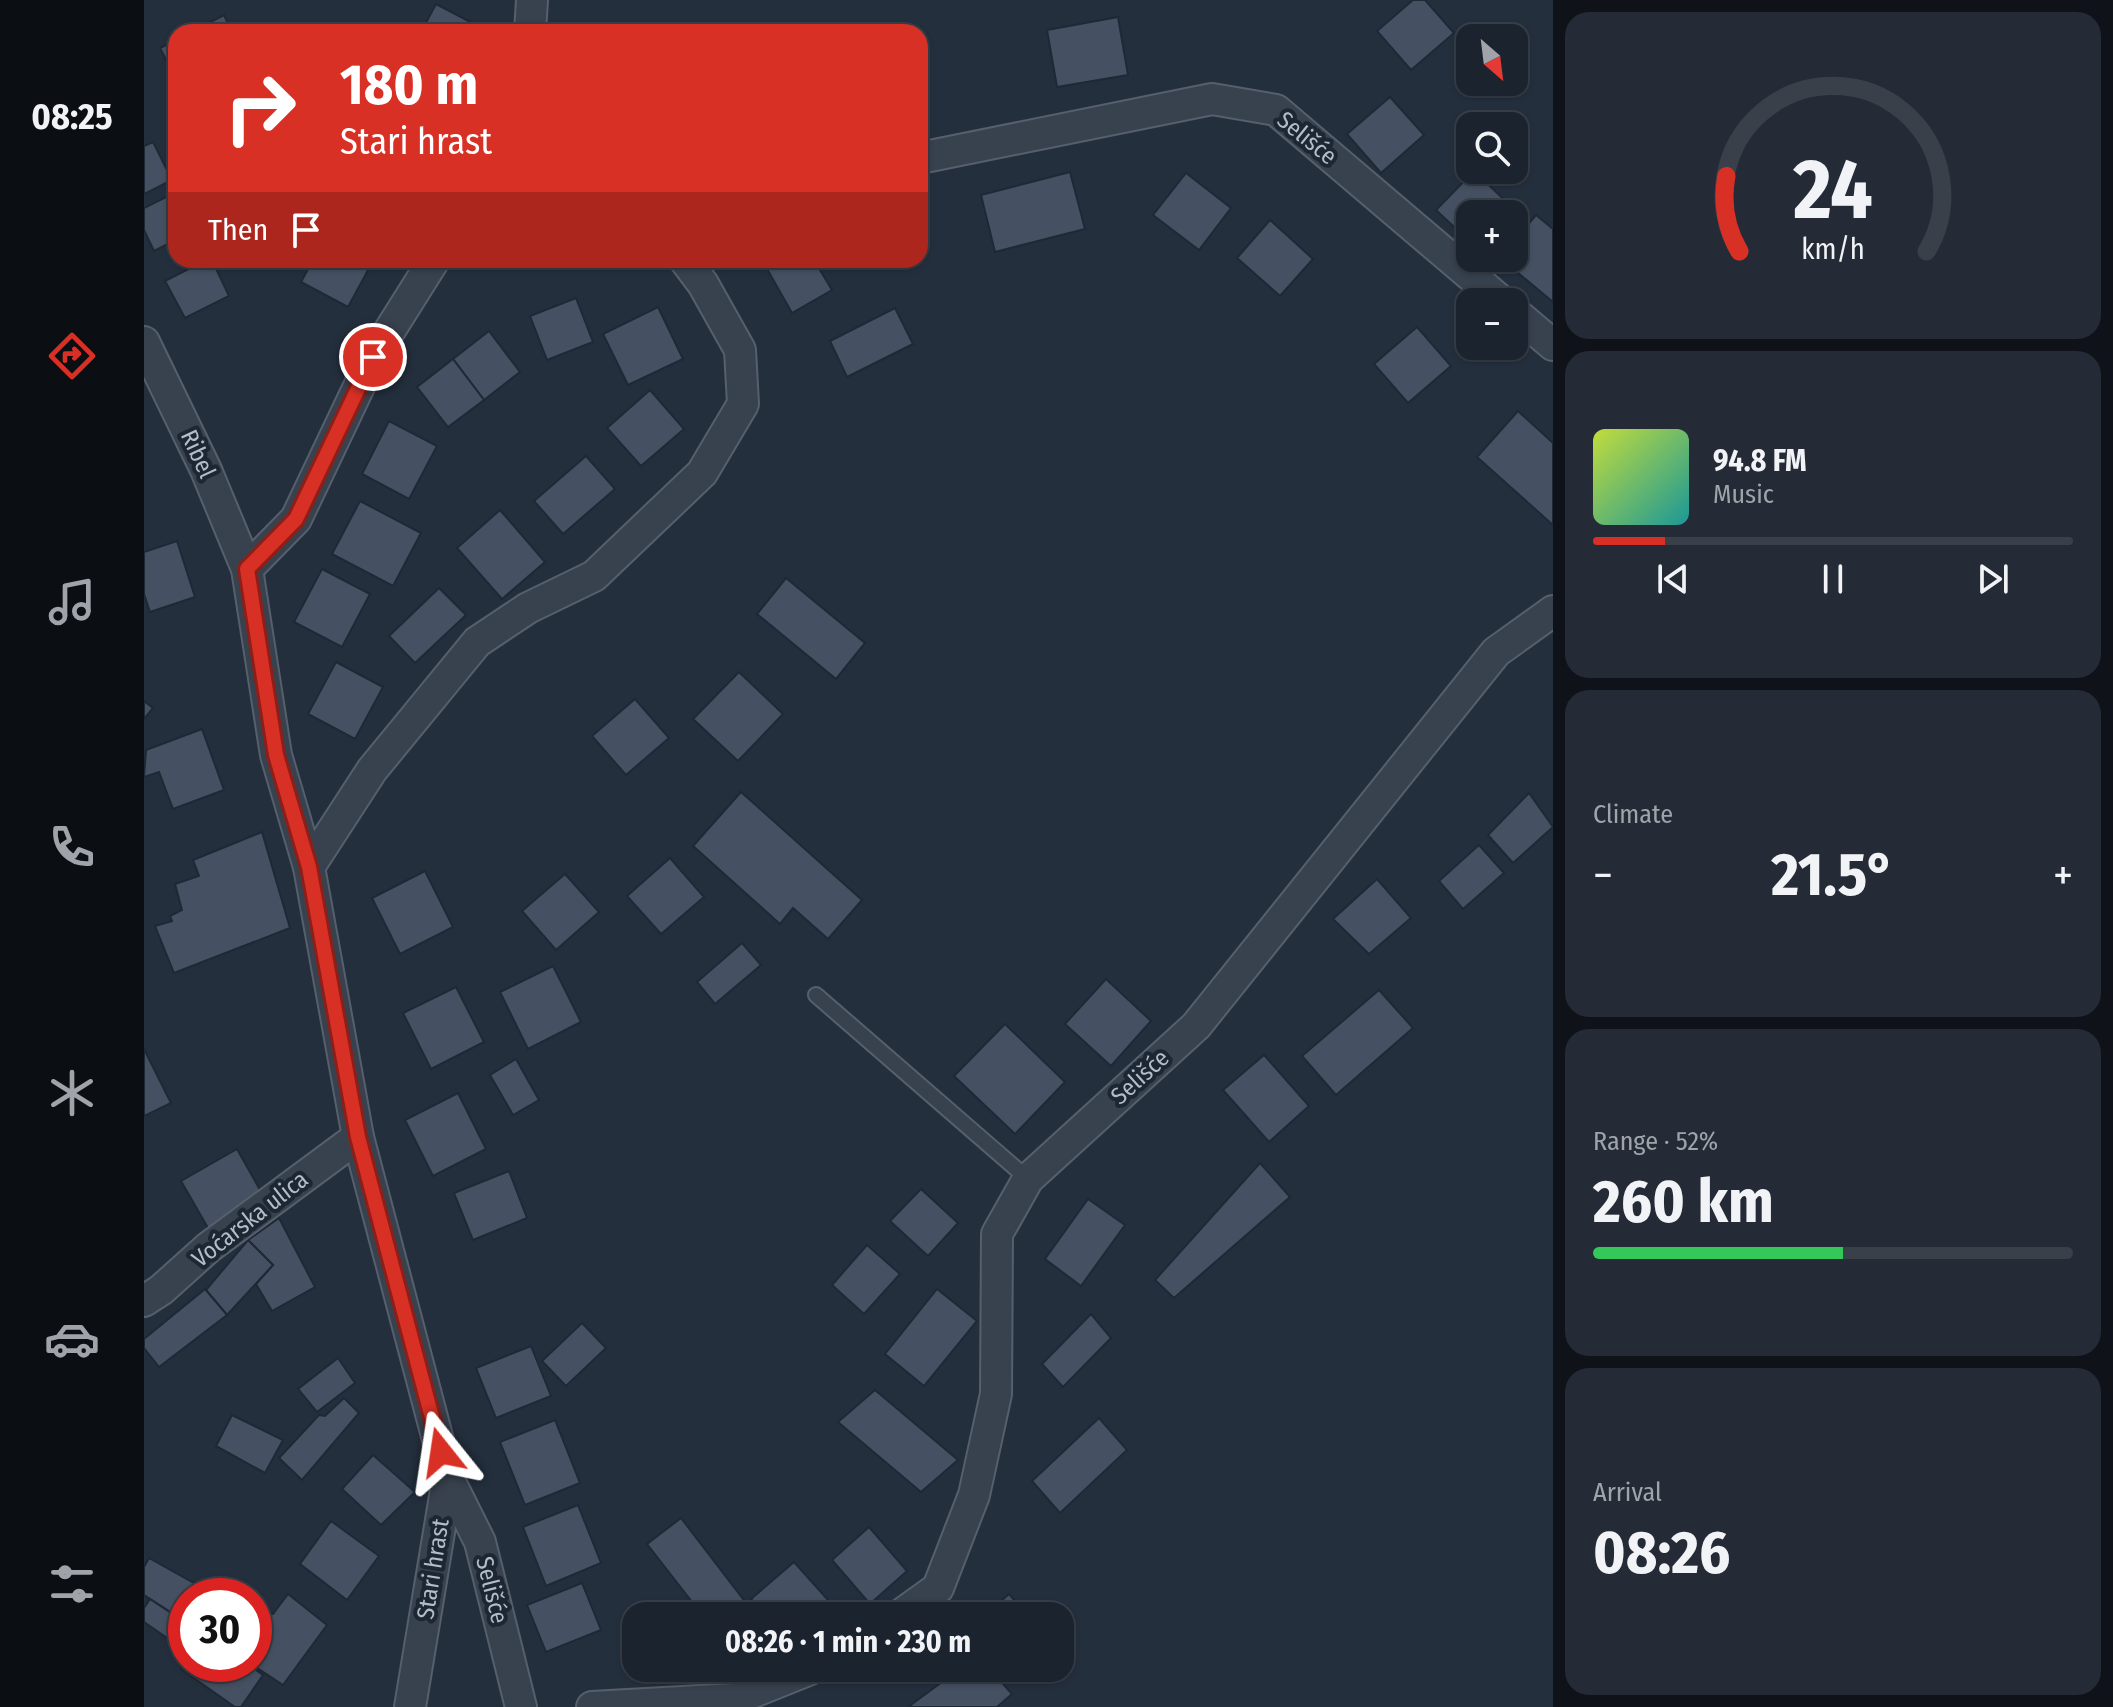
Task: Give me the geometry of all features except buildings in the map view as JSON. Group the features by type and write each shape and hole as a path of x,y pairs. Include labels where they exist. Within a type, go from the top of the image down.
{"street":[{"path":"530,24 532,0"},
{"name":"Selišće","path":"928,156 1212,99 1276,110 1486,288"},
{"path":"247,569 296,519 373,357 429,268"},
{"path":"309,867 372,770 477,642 528,608 594,576 702,473 743,404 740,350 691,268"},
{"path":"1528,324 1553,345"},
{"name":"Ribel","path":"144,342 206,470 247,569"},
{"name":"Stari hrast","path":"247,569 276,755 309,867 358,1137 448,1478 410,1707"},
{"name":"Selišće","path":"918,1602 938,1588 974,1495 996,1394 997,1234 1028,1179 1196,1026 1496,652 1553,611"},
{"name":"Voćarska ulica","path":"144,1301 161,1290 209,1247 358,1137"},
{"name":"Selišće","path":"448,1478 480,1542 521,1707"},
{"path":"592,1707 736,1699 778,1682"}],"lane":[{"path":"816,995 1028,1179"}],"route":[{"path":"373,357 296,519 247,569 276,755 309,867 358,1137 441,1452"}]}
